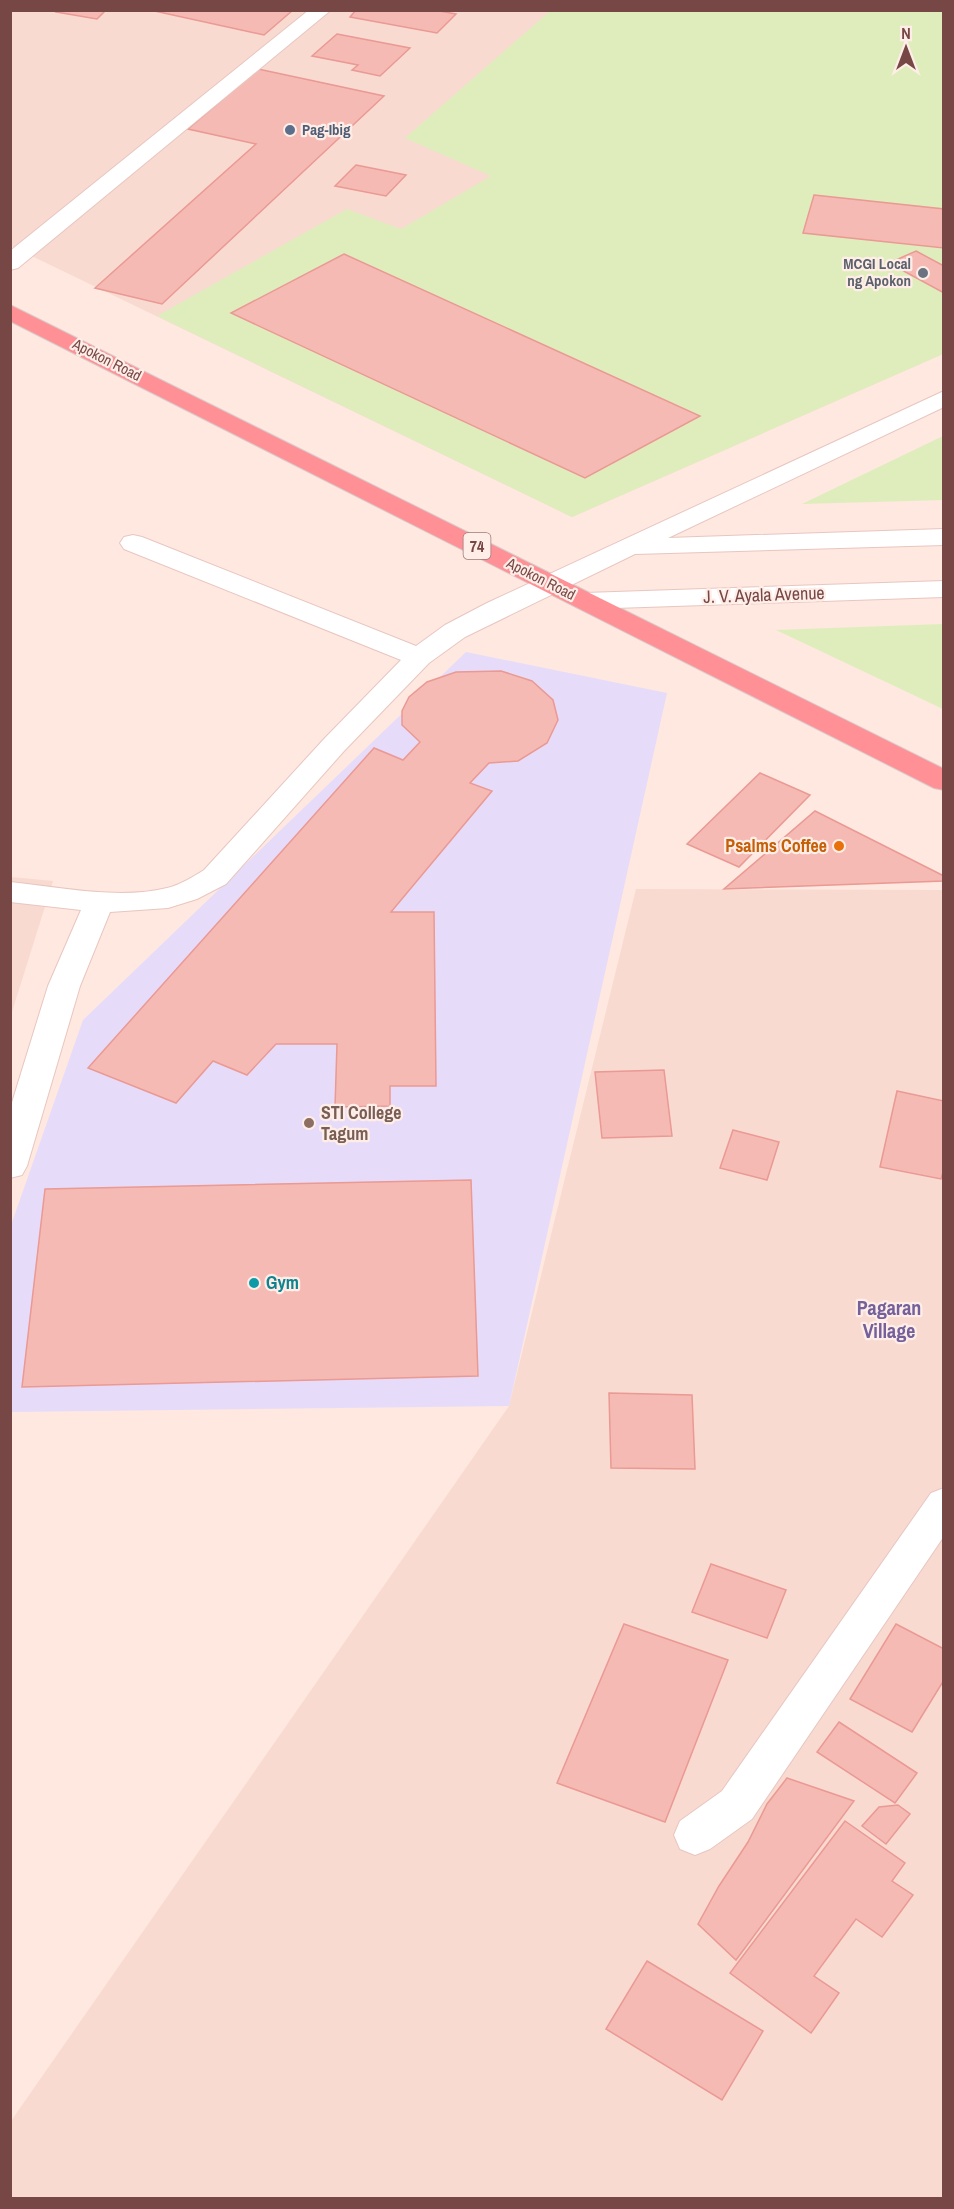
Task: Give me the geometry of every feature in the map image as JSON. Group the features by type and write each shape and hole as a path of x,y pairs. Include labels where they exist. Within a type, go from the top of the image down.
{"highway":[{"name":"Apokon Road","path":"10,312 944,781"}],"street":[{"path":"10,263 322,10"},
{"path":"10,892 139,902 168,898 192,890 215,877 334,745 419,657 455,630 944,398"},
{"path":"626,548 944,537"},
{"path":"133,543 419,657"},
{"name":"J. V. Ayala Avenue","path":"585,601 944,589"},
{"path":"10,1166 64,986 100,900"},
{"path":"694,1835 737,1805 944,1504"}],"shaded area":[{"path":"10,11 943,11 943,354 572,517 11,246"},
{"name":"STI College Tagum","path":"466,652 667,693 509,1406 11,1412 11,1225 83,1020"},
{"path":"11,877 53,881 11,1015"},
{"path":"636,889 943,890 943,2198 11,2198 11,2121 509,1406"}],"green space":[{"path":"550,11 943,11 943,354 572,517 157,316 347,209 401,229 491,176 405,138"},
{"path":"943,436 943,500 802,504"},
{"path":"943,624 943,709 776,630"}],"building":[{"path":"58,10 106,10 97,19 56,12"},
{"path":"150,10 293,10 264,35"},
{"path":"356,10 434,10 456,14 437,33 350,17"},
{"path":"337,34 410,48 380,76 352,70 358,65 312,56"},
{"path":"258,69 384,96 162,304 95,288 256,144 188,129"},
{"path":"356,165 406,175 386,196 335,186"},
{"path":"814,195 944,209 944,248 803,233"},
{"path":"916,251 944,266 944,293 889,263"},
{"path":"344,254 700,416 585,478 231,313"},
{"path":"501,671 532,681 553,700 558,720 547,743 518,761 489,763 470,783 492,791 391,912 434,912 436,1086 390,1086 390,1106 335,1107 337,1044 276,1044 247,1075 213,1061 176,1103 88,1068 374,748 403,760 420,742 402,725 402,711 409,697 427,682 456,672"},
{"path":"760,773 810,795 739,867 687,844"},
{"path":"815,811 944,876 944,881 724,889"},
{"path":"664,1070 672,1136 602,1138 595,1072"},
{"path":"897,1091 944,1101 944,1169 941,1179 880,1167"},
{"path":"733,1130 779,1142 767,1180 720,1168"},
{"name":"Gym","path":"471,1180 478,1376 22,1387 45,1189"},
{"path":"609,1393 692,1395 695,1469 611,1468"},
{"path":"711,1564 786,1590 767,1638 692,1612"},
{"path":"624,1624 728,1660 665,1822 557,1783"},
{"path":"896,1624 944,1649 944,1680 912,1732 850,1699"},
{"path":"839,1722 917,1773 895,1803 817,1752"},
{"path":"787,1778 854,1801 736,1960 698,1924 719,1886 748,1842 767,1804"},
{"path":"898,1805 910,1814 886,1844 862,1826 879,1807"},
{"path":"845,1821 905,1863 892,1881 913,1895 882,1937 856,1919 814,1976 839,1993 811,2033 730,1973"},
{"path":"647,1961 763,2031 722,2100 606,2029"}],"place":[{"name":"Pag-Ibig","path":"290,130"},
{"name":"MCGI Local ng Apokon","path":"923,273"},
{"name":"Psalms Coffee","path":"839,846"},
{"name":"STI College Tagum","path":"309,1123"},
{"name":"Gym","path":"254,1283"}],"district":[{"name":"Pagaran Village","path":"889,1320"}]}
